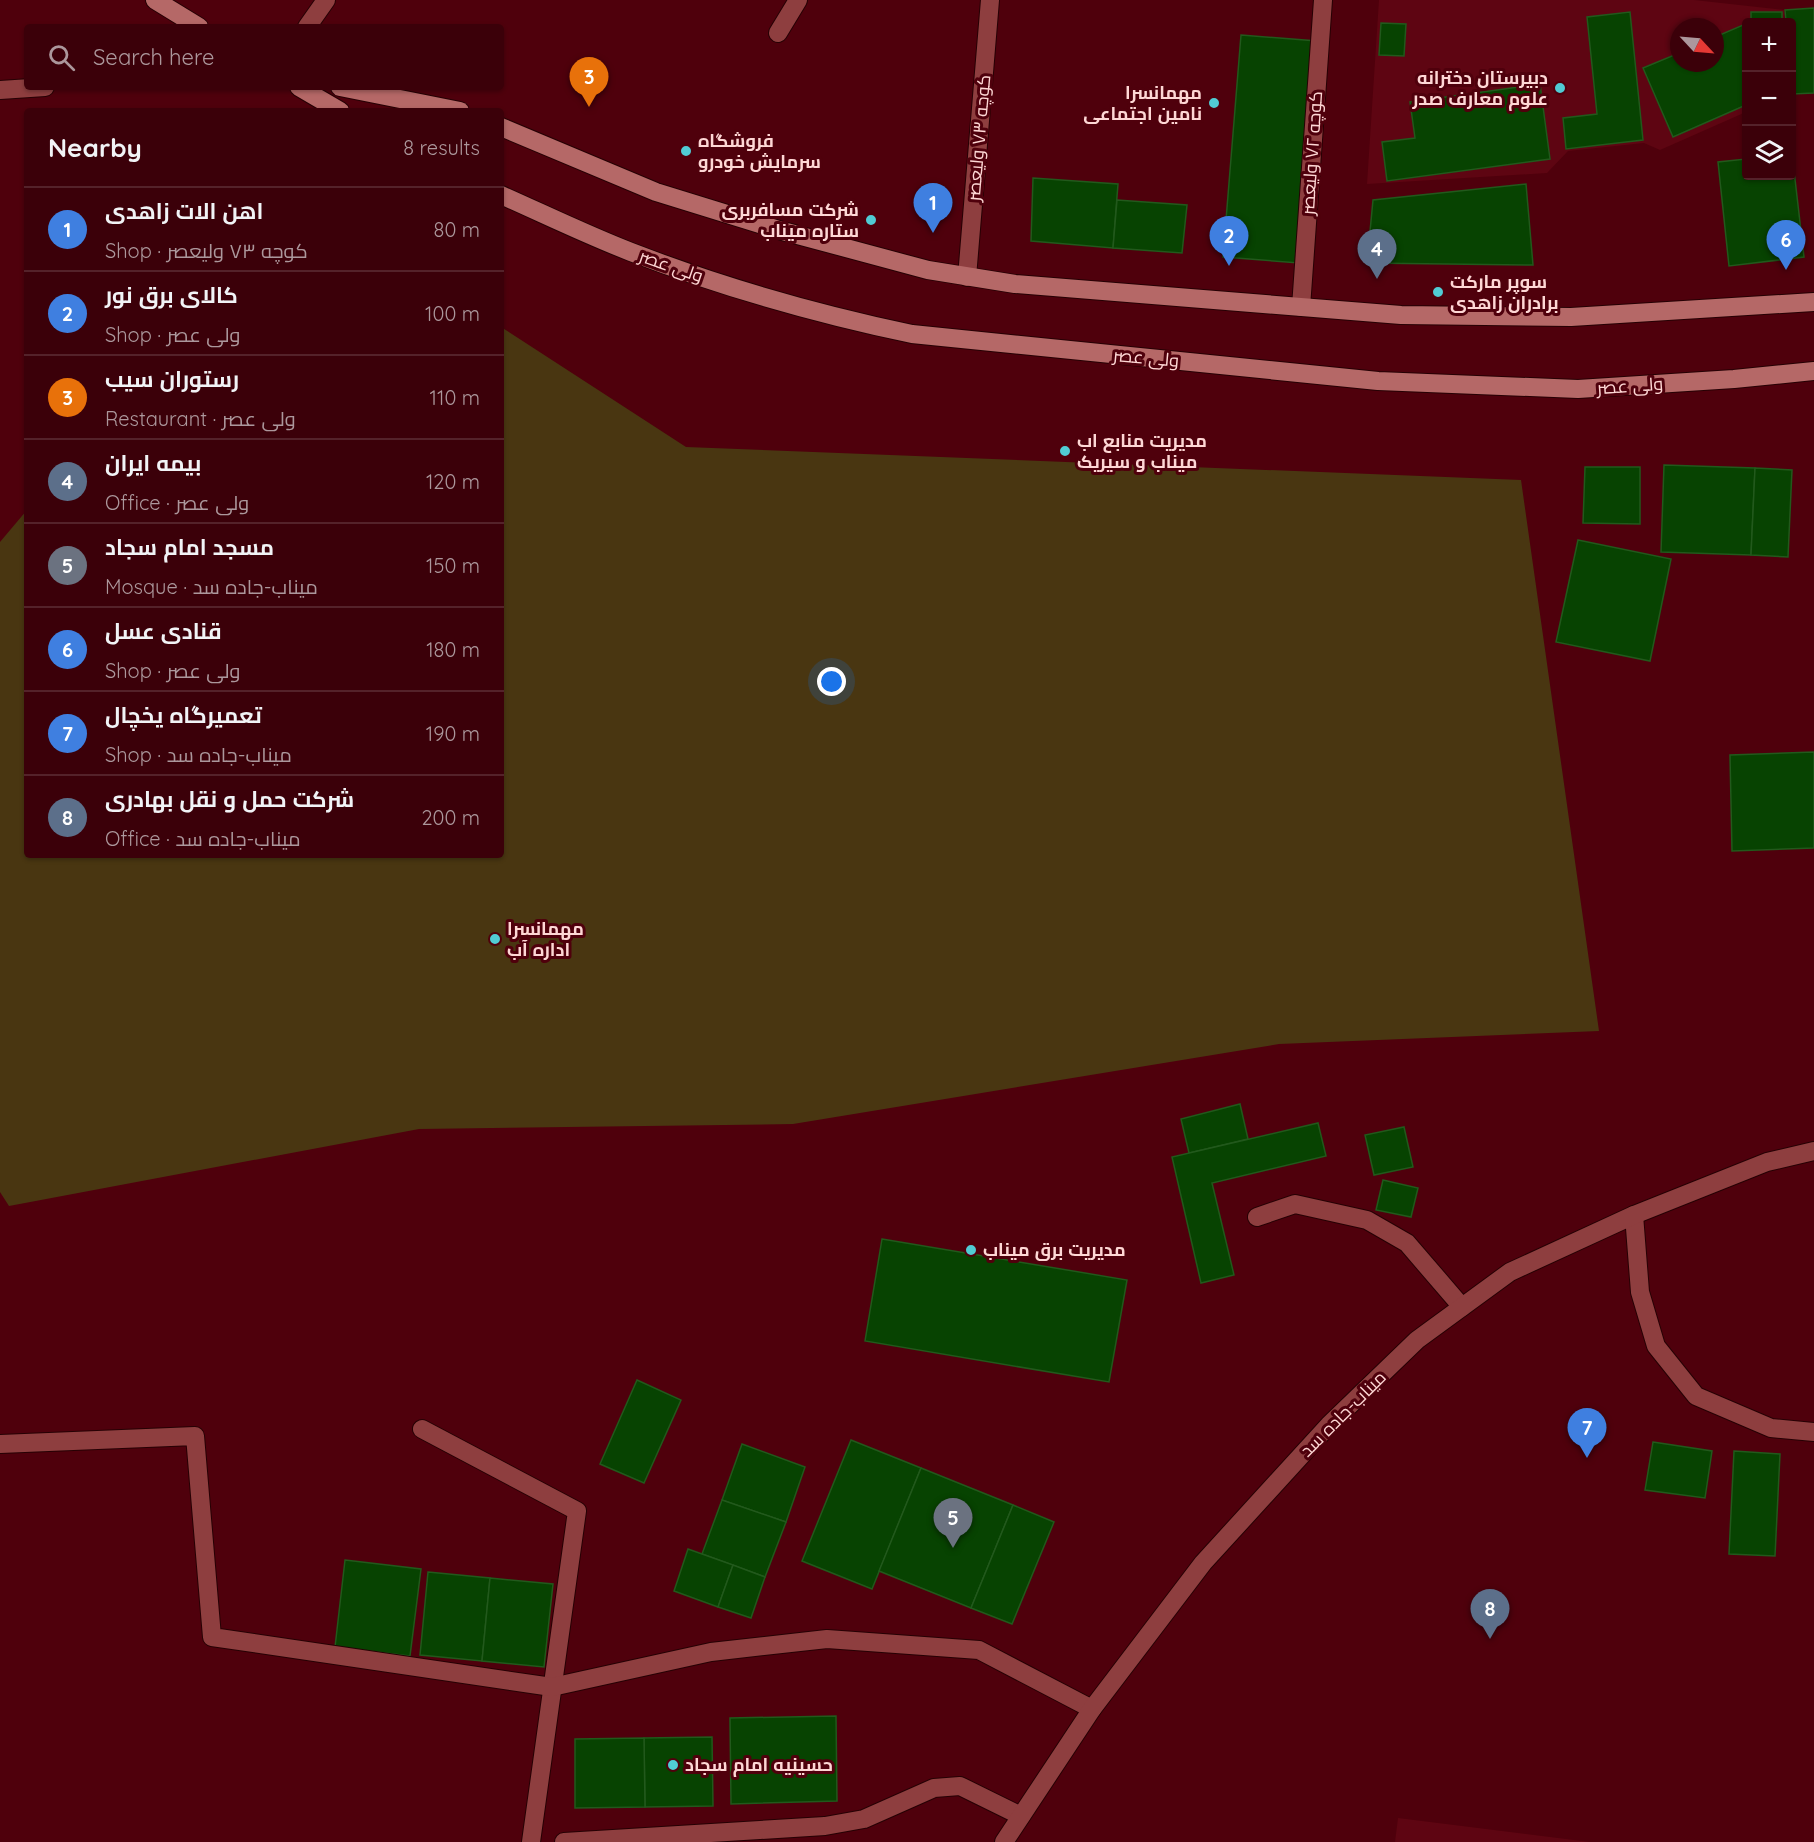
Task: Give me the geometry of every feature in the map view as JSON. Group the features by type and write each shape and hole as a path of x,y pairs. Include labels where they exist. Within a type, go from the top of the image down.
{"main road":[{"path":"155,0 194,24"},
{"path":"303,90 335,108"},
{"path":"355,90 445,108"},
{"path":"504,128 656,192 860,254 928,270 1015,284 1401,315 1571,317 1814,302"},
{"name":"ولی عصر","path":"504,196 631,252 753,294 843,320 912,334 1378,381 1566,389 1734,379 1814,371"}],"street":[{"path":"310,24 326,0"},
{"path":"778,33 798,0"},
{"name":"کوچه ۷۳ ولیعصر","path":"967,277 990,0"},
{"name":"کوچه ۷۲ ولیعصر","path":"1301,307 1323,0"},
{"path":"0,90 24,88"},
{"name":"میناب-جاده سد","path":"1004,1842 1092,1709 1203,1563 1329,1425 1417,1340 1510,1272 1634,1215 1767,1162 1814,1151"},
{"path":"1257,1217 1295,1204 1367,1220 1407,1243 1462,1307"},
{"path":"1634,1215 1640,1292 1656,1346 1696,1396 1771,1428 1814,1432"},
{"path":"422,1429 577,1511 531,1842"},
{"path":"0,1444 195,1436 212,1637 552,1687 711,1652 827,1639 980,1650 1092,1709"},
{"path":"564,1842 825,1826 864,1819 934,1788 960,1786 1021,1815"}],"shaded area":[{"name":"دبیرستان دخترانه علوم معارف صدر","path":"1379,0 1694,0 1784,10 1784,18 1742,18 1742,114 1660,150 1644,143 1568,151 1547,173 1367,184"},
{"path":"504,329 686,447 1521,480 1599,1031 1279,1044 793,1124 419,1129 9,1206 0,1192 0,542 24,514 24,858 504,858"},
{"path":"1398,1818 1590,1842 1395,1842"}],"building":[{"path":"1814,8 1814,93 1796,94 1796,18 1786,18 1785,10"},
{"path":"1630,12 1643,140 1566,149 1563,118 1597,114 1587,17"},
{"path":"1751,12 1782,12 1782,18 1751,18"},
{"path":"1381,23 1406,24 1404,56 1379,55"},
{"path":"1742,25 1742,107 1673,137 1643,68 1670,57 1670,72 1724,72 1724,33"},
{"path":"1241,35 1317,41 1299,263 1223,257"},
{"path":"1540,84 1550,159 1387,181 1382,142 1415,138 1410,102"},
{"path":"1742,159 1742,180 1795,180 1804,257 1729,266 1718,162"},
{"path":"1033,178 1118,184 1113,248 1031,241"},
{"path":"1526,184 1533,265 1367,263 1373,200"},
{"path":"1117,200 1187,205 1182,253 1113,248"},
{"path":"1664,465 1755,468 1751,555 1661,552"},
{"path":"1585,467 1640,467 1640,524 1583,523"},
{"path":"1755,468 1792,470 1788,557 1751,555"},
{"path":"1578,540 1671,559 1650,661 1556,642"},
{"path":"1814,752 1814,848 1732,851 1730,755"},
{"path":"1240,1104 1248,1139 1189,1153 1181,1119"},
{"path":"1318,1123 1326,1156 1212,1183 1234,1275 1201,1283 1172,1157"},
{"path":"1404,1127 1413,1167 1374,1175 1365,1135"},
{"path":"1383,1180 1418,1188 1411,1217 1376,1210"},
{"path":"882,1239 1127,1280 1109,1382 865,1341"},
{"path":"637,1380 681,1400 644,1483 600,1464"},
{"path":"851,1440 921,1468 872,1589 802,1561"},
{"path":"1653,1442 1712,1451 1705,1498 1645,1490"},
{"path":"742,1444 805,1467 786,1522 722,1500"},
{"path":"1734,1451 1780,1454 1775,1556 1729,1554"},
{"path":"921,1468 1013,1505 971,1608 879,1571"},
{"path":"722,1500 786,1522 765,1577 702,1554"},
{"path":"1013,1505 1054,1522 1012,1624 971,1608"},
{"path":"688,1549 733,1565 718,1607 674,1591"},
{"path":"345,1560 421,1569 410,1656 335,1647"},
{"path":"733,1565 765,1577 751,1618 718,1607"},
{"path":"428,1572 490,1578 482,1661 420,1655"},
{"path":"490,1578 553,1584 544,1667 482,1661"},
{"path":"836,1716 837,1801 731,1804 730,1718"},
{"path":"712,1737 713,1806 645,1807 644,1738"},
{"path":"644,1738 645,1807 575,1808 575,1739"}],"place":[{"name":"دبیرستان دخترانه علوم معارف صدر","path":"1560,88"},
{"name":"مهمانسرا نامین اجتماعی","path":"1214,103"},
{"name":"رستوران سيب","path":"589,107"},
{"name":"فروشگاه سرمایش خودرو","path":"686,151"},
{"name":"شرکت مسافربری ستاره میناب","path":"871,220"},
{"name":"اهن الات زاهدی","path":"933,233"},
{"name":"کالای برق نور","path":"1229,266"},
{"name":"قنادی عسل","path":"1786,270"},
{"name":"بیمه ایران","path":"1377,279"},
{"name":"سوپر مارکت برادران زاهدی","path":"1438,292"},
{"name":"مدیریت منابع اب میناب و سیریک","path":"1065,451"},
{"name":"مهمانسرا اداره آب","path":"495,939"},
{"name":"مدیریت برق میناب","path":"971,1250"},
{"name":"تعمیرگاه یخچال","path":"1587,1458"},
{"name":"مسجد امام سجاد","path":"953,1548"},
{"name":"شرکت حمل و نقل بهادری","path":"1490,1639"},
{"name":"حسینیه امام سجاد","path":"673,1765"}]}
